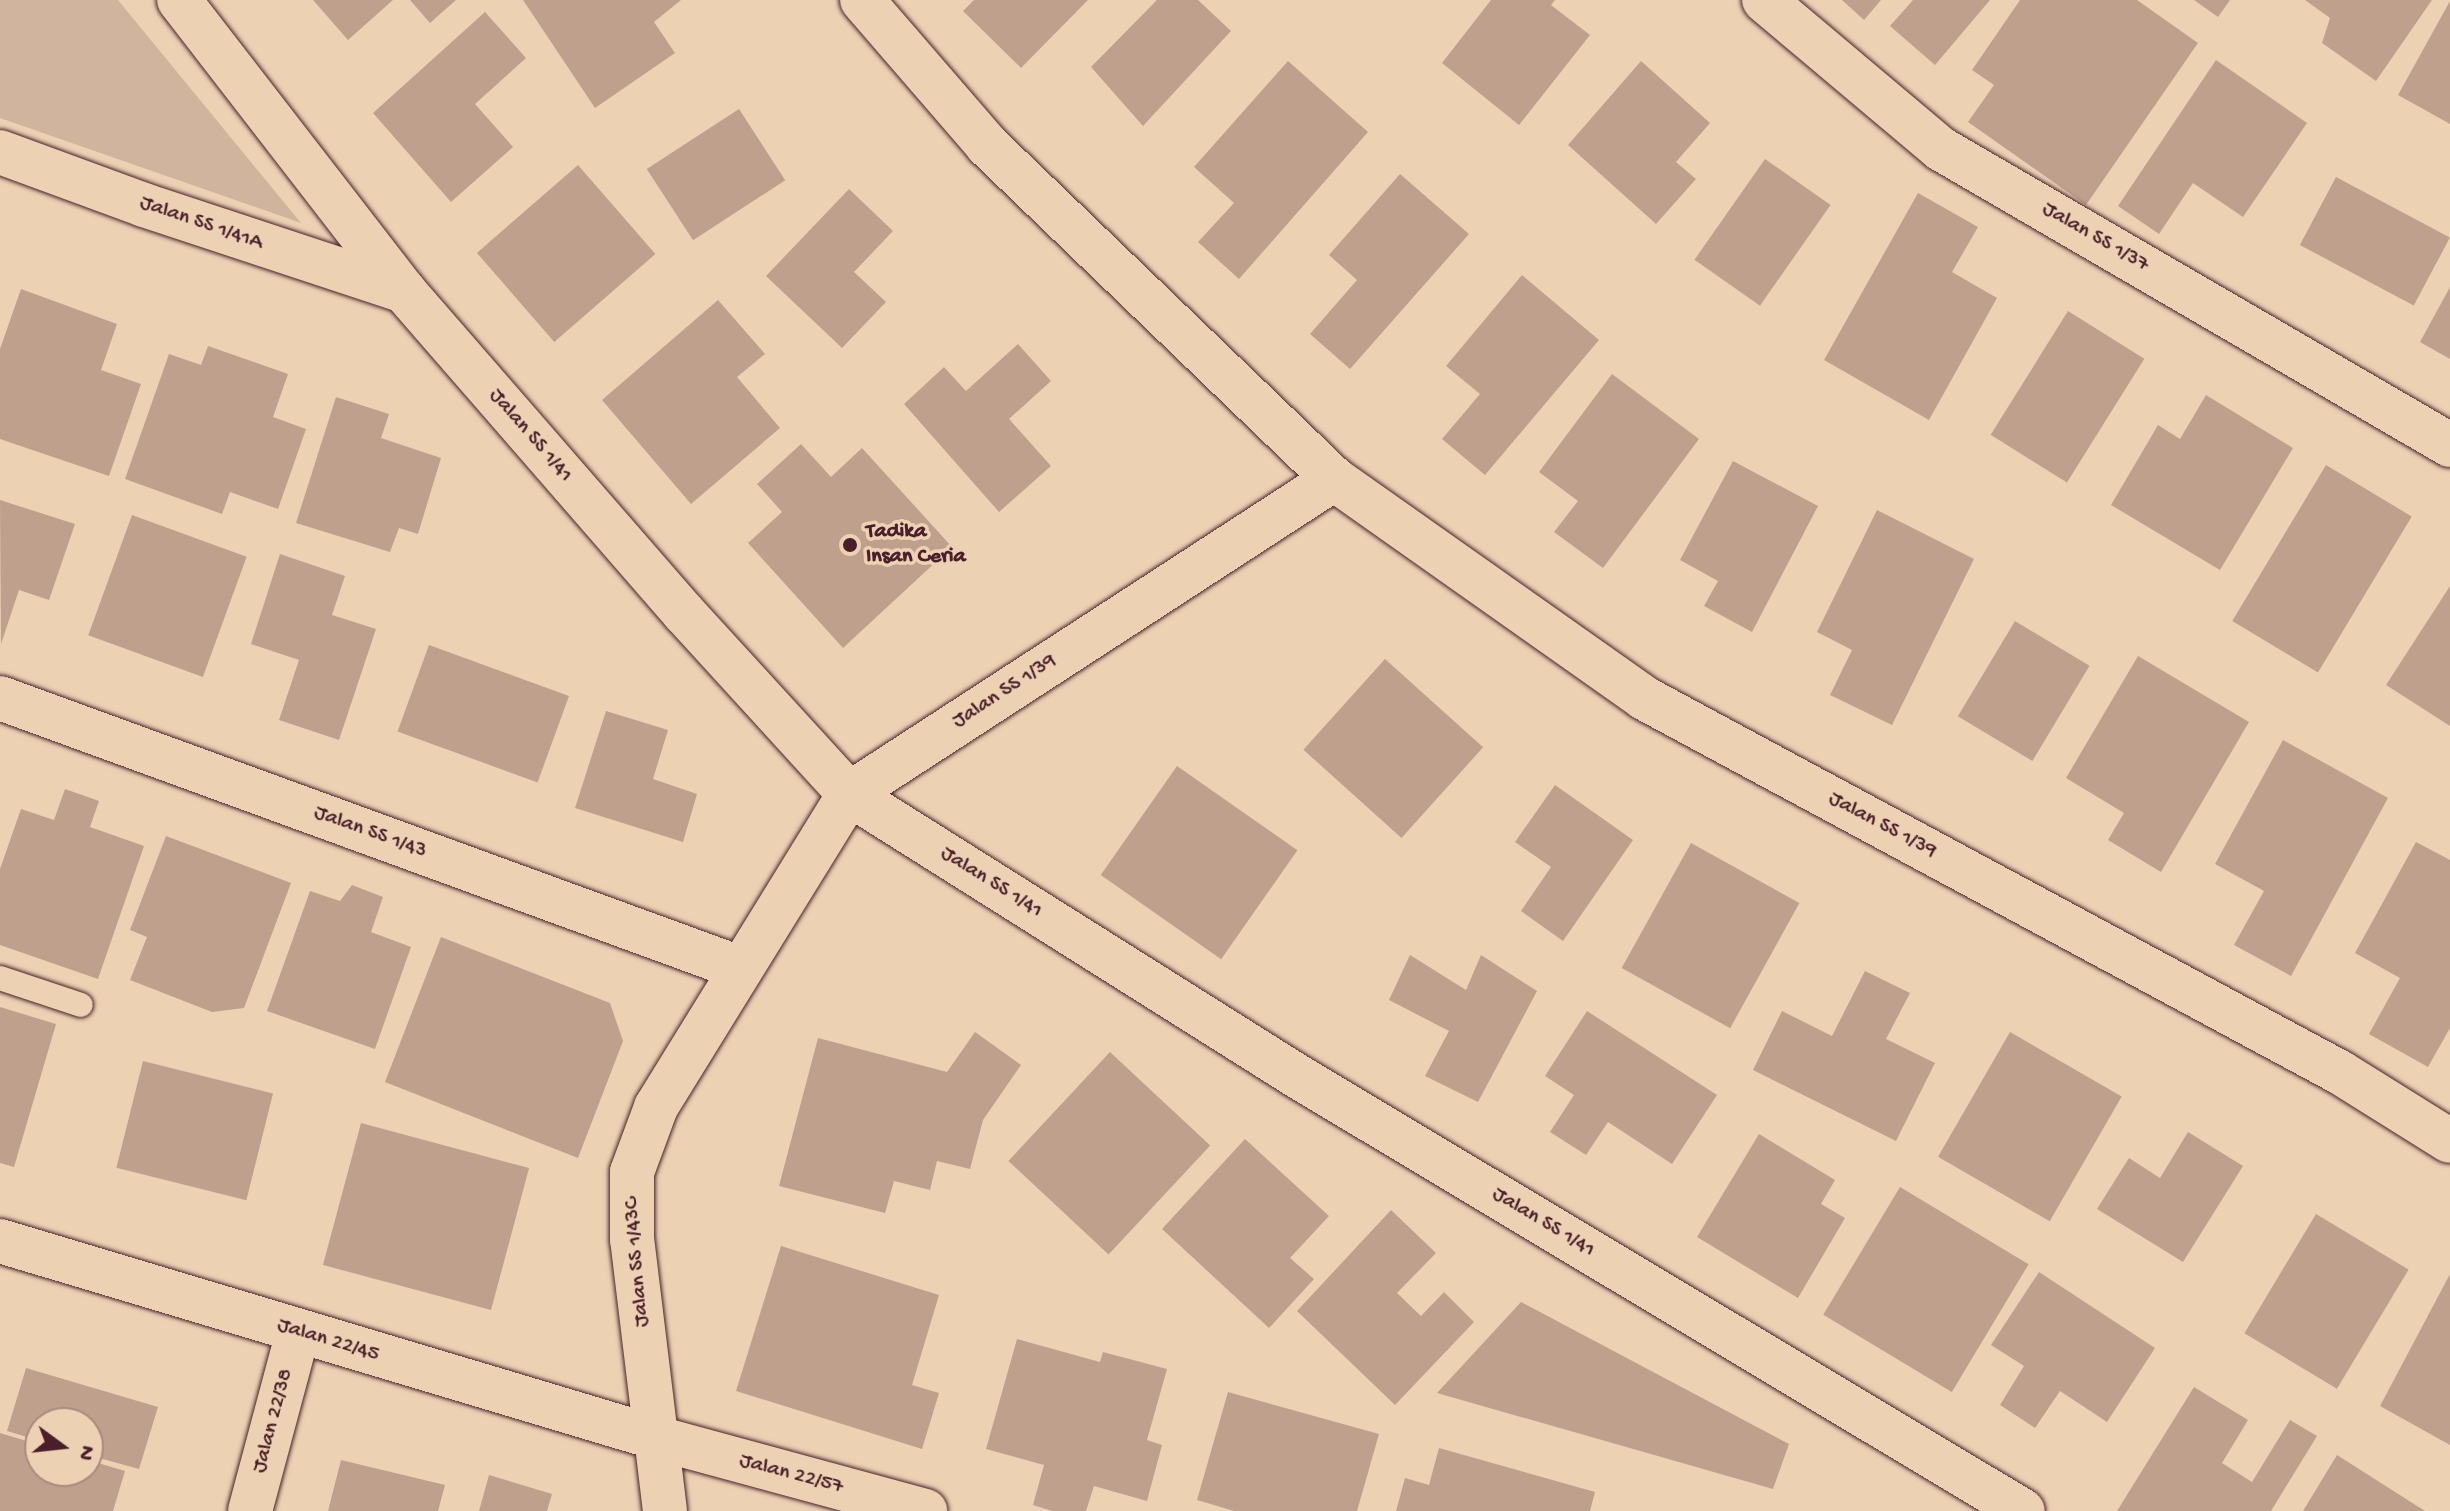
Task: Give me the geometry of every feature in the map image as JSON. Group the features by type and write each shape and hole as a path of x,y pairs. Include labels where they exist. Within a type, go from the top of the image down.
{"street":[{"name":"Jalan SS 1/41","path":"179,0 404,291 684,613 849,794 1297,1076 2023,1511"},
{"name":"Jalan SS 1/39","path":"862,0 987,145 1334,479 1644,698 2341,1073 2450,1141"},
{"name":"Jalan SS 1/37","path":"1764,0 1941,149 2450,445"},
{"name":"Jalan SS 1/41A","path":"0,152 144,205 404,291"},
{"name":"Jalan SS 1/39","path":"740,968 849,794 1334,479"},
{"name":"Jalan SS 1/43","path":"0,698 740,968"},
{"name":"Jalan SS 1/43C","path":"665,1511 632,1240 632,1172 656,1107 740,968"},
{"name":"Jalan 22/45","path":"0,1241 657,1438"},
{"name":"Jalan 22/38","path":"250,1511 298,1332"},
{"name":"Jalan 22/57","path":"657,1438 925,1511"}],"lane":[{"path":"0,978 81,1005"}],"shaded area":[{"path":"0,0 118,0 301,223 0,118"}],"building":[{"path":"313,0 393,0 348,40"},
{"path":"410,0 456,0 430,23"},
{"path":"523,0 681,0 654,22 675,53 595,108"},
{"path":"974,0 1088,0 1021,68 963,11"},
{"path":"1157,0 1198,0 1231,31 1143,126 1091,67"},
{"path":"1491,0 1555,0 1551,5 1590,35 1519,125 1442,63"},
{"path":"1842,0 1881,0 1864,20"},
{"path":"1913,0 1990,0 1935,65 1890,26"},
{"path":"2020,0 2137,0 2198,43 2086,205 1968,122 1994,85 1972,70"},
{"path":"2194,0 2230,0 2218,17"},
{"path":"2305,0 2432,0 2376,81 2322,43 2330,18"},
{"path":"2450,1 2450,124 2398,95"},
{"path":"485,12 526,58 475,104 513,147 451,202 373,113"},
{"path":"2216,60 2307,123 2243,217 2193,183 2159,234 2118,206"},
{"path":"1288,61 1368,132 1239,279 1198,242 1234,203 1194,167"},
{"path":"1641,61 1710,123 1676,162 1696,179 1656,224 1568,145"},
{"path":"739,109 785,180 693,240 647,169"},
{"path":"1765,159 1831,205 1760,306 1694,260"},
{"path":"578,165 655,254 554,342 477,253"},
{"path":"1400,174 1469,234 1350,369 1310,334 1357,280 1329,255"},
{"path":"2336,177 2450,238 2414,306 2300,245"},
{"path":"849,189 893,231 854,272 886,302 842,348 766,276"},
{"path":"1918,193 1978,227 1952,272 1997,298 1929,420 1824,360"},
{"path":"1522,275 1599,340 1485,475 1442,439 1480,394 1446,366"},
{"path":"2450,287 2450,359 2420,342"},
{"path":"21,289 117,324 101,370 141,384 109,476 0,439 0,349"},
{"path":"718,300 765,354 737,377 780,428 691,504 602,400"},
{"path":"2068,311 2144,359 2067,483 1991,435"},
{"path":"1018,344 1051,381 1009,419 1051,466 999,512 904,404 944,367 966,391"},
{"path":"208,346 288,374 273,417 306,429 278,509 230,492 222,514 125,479 169,354 201,365"},
{"path":"1612,374 1699,439 1603,568 1554,532 1578,501 1539,472"},
{"path":"2206,395 2293,448 2220,570 2111,505 2158,425 2180,439"},
{"path":"336,397 389,414 381,438 441,458 418,534 399,528 390,552 296,523"},
{"name":"Tadika Insan Ceria","path":"801,444 831,477 862,448 952,547 843,648 748,543 782,512 757,484"},
{"path":"1733,461 1818,506 1752,632 1704,606 1718,581 1680,560"},
{"path":"2326,465 2412,517 2318,673 2232,621"},
{"path":"0,500 75,524 49,600 19,590 1,644"},
{"path":"1877,510 1974,559 1892,725 1830,695 1852,650 1817,632"},
{"path":"132,515 247,557 203,677 88,635"},
{"path":"280,554 345,576 332,615 376,629 339,740 279,720 299,660 251,644"},
{"path":"2450,586 2450,726 2386,685"},
{"path":"2015,621 2090,666 2032,761 1958,716"},
{"path":"429,645 569,696 538,782 398,731"},
{"path":"2138,656 2249,722 2161,872 2108,840 2124,813 2066,778"},
{"path":"1385,659 1483,747 1401,838 1303,750"},
{"path":"606,711 668,730 653,779 697,794 683,842 575,808"},
{"path":"2283,740 2388,798 2291,976 2234,945 2264,891 2215,864"},
{"path":"1177,766 1297,850 1221,959 1101,875"},
{"path":"1555,785 1633,840 1563,941 1521,911 1551,867 1515,842"},
{"path":"65,789 99,801 90,827 144,846 98,979 0,945 0,869 21,809 54,820"},
{"path":"166,836 291,883 244,1008 212,1012 130,980 147,937 130,930"},
{"path":"2416,842 2450,860 2450,1028 2428,1067 2369,1034 2400,978 2355,953"},
{"path":"1691,843 1799,903 1730,1028 1622,968"},
{"path":"352,885 383,897 371,932 411,947 375,1049 267,1011 310,891 340,901"},
{"path":"441,937 610,1003 623,1041 578,1158 385,1082"},
{"path":"1410,955 1466,990 1481,955 1537,991 1478,1102 1425,1076 1449,1031 1389,1000"},
{"path":"1865,971 1910,993 1886,1039 1935,1063 1896,1141 1753,1070 1782,1011 1832,1036"},
{"path":"0,1007 56,1024 14,1167 0,1163"},
{"path":"1587,1011 1717,1095 1672,1164 1608,1122 1586,1155 1550,1132 1574,1095 1545,1076"},
{"path":"975,1032 1021,1065 983,1120 970,1169 937,1161 930,1190 894,1181 885,1213 779,1186 818,1038 947,1072"},
{"path":"2010,1032 2122,1096 2050,1221 1938,1157"},
{"path":"1110,1052 1210,1145 1109,1254 1008,1161"},
{"path":"143,1061 273,1093 246,1200 116,1168"},
{"path":"361,1123 529,1168 491,1310 323,1265"},
{"path":"2188,1132 2243,1166 2183,1262 2097,1209 2129,1158 2160,1178"},
{"path":"1759,1134 1835,1180 1821,1204 1845,1218 1798,1298 1697,1237"},
{"path":"1245,1139 1329,1216 1290,1258 1314,1279 1269,1328 1162,1229"},
{"path":"1900,1187 2029,1264 1952,1392 1823,1315"},
{"path":"1391,1210 1436,1253 1397,1293 1421,1316 1444,1292 1474,1322 1395,1405 1297,1311"},
{"path":"2316,1214 2409,1270 2337,1389 2244,1333"},
{"path":"781,1246 939,1295 912,1385 939,1393 922,1449 736,1391"},
{"path":"2039,1272 2155,1348 2107,1422 2060,1391 2035,1428 2000,1405 2024,1366 1991,1345"},
{"path":"2450,1274 2450,1445 2380,1406"},
{"path":"1521,1302 1789,1444 1773,1489 1437,1393"},
{"path":"1017,1339 1100,1362 1103,1352 1167,1369 1147,1440 1162,1445 1147,1501 1094,1486 1086,1511 1052,1511 1033,1505 1044,1465 986,1449"},
{"path":"26,1368 158,1407 139,1469 104,1459 104,1407 24,1407 24,1436 7,1431"},
{"path":"2194,1387 2248,1420 2222,1463 2252,1482 2290,1420 2317,1436 2271,1511 2117,1511"},
{"path":"1228,1392 1379,1434 1357,1511 1234,1511 1197,1500"},
{"path":"0,1433 24,1440 24,1487 104,1487 104,1465 125,1471 113,1511 0,1511"},
{"path":"1439,1448 1595,1492 1590,1511 1396,1511 1405,1478 1429,1485"},
{"path":"2337,1455 2425,1511 2303,1511"},
{"path":"341,1460 445,1485 438,1511 328,1511"},
{"path":"489,1475 552,1494 547,1511 479,1511"}],"place":[{"name":"Tadika Insan Ceria","path":"850,545"}]}
